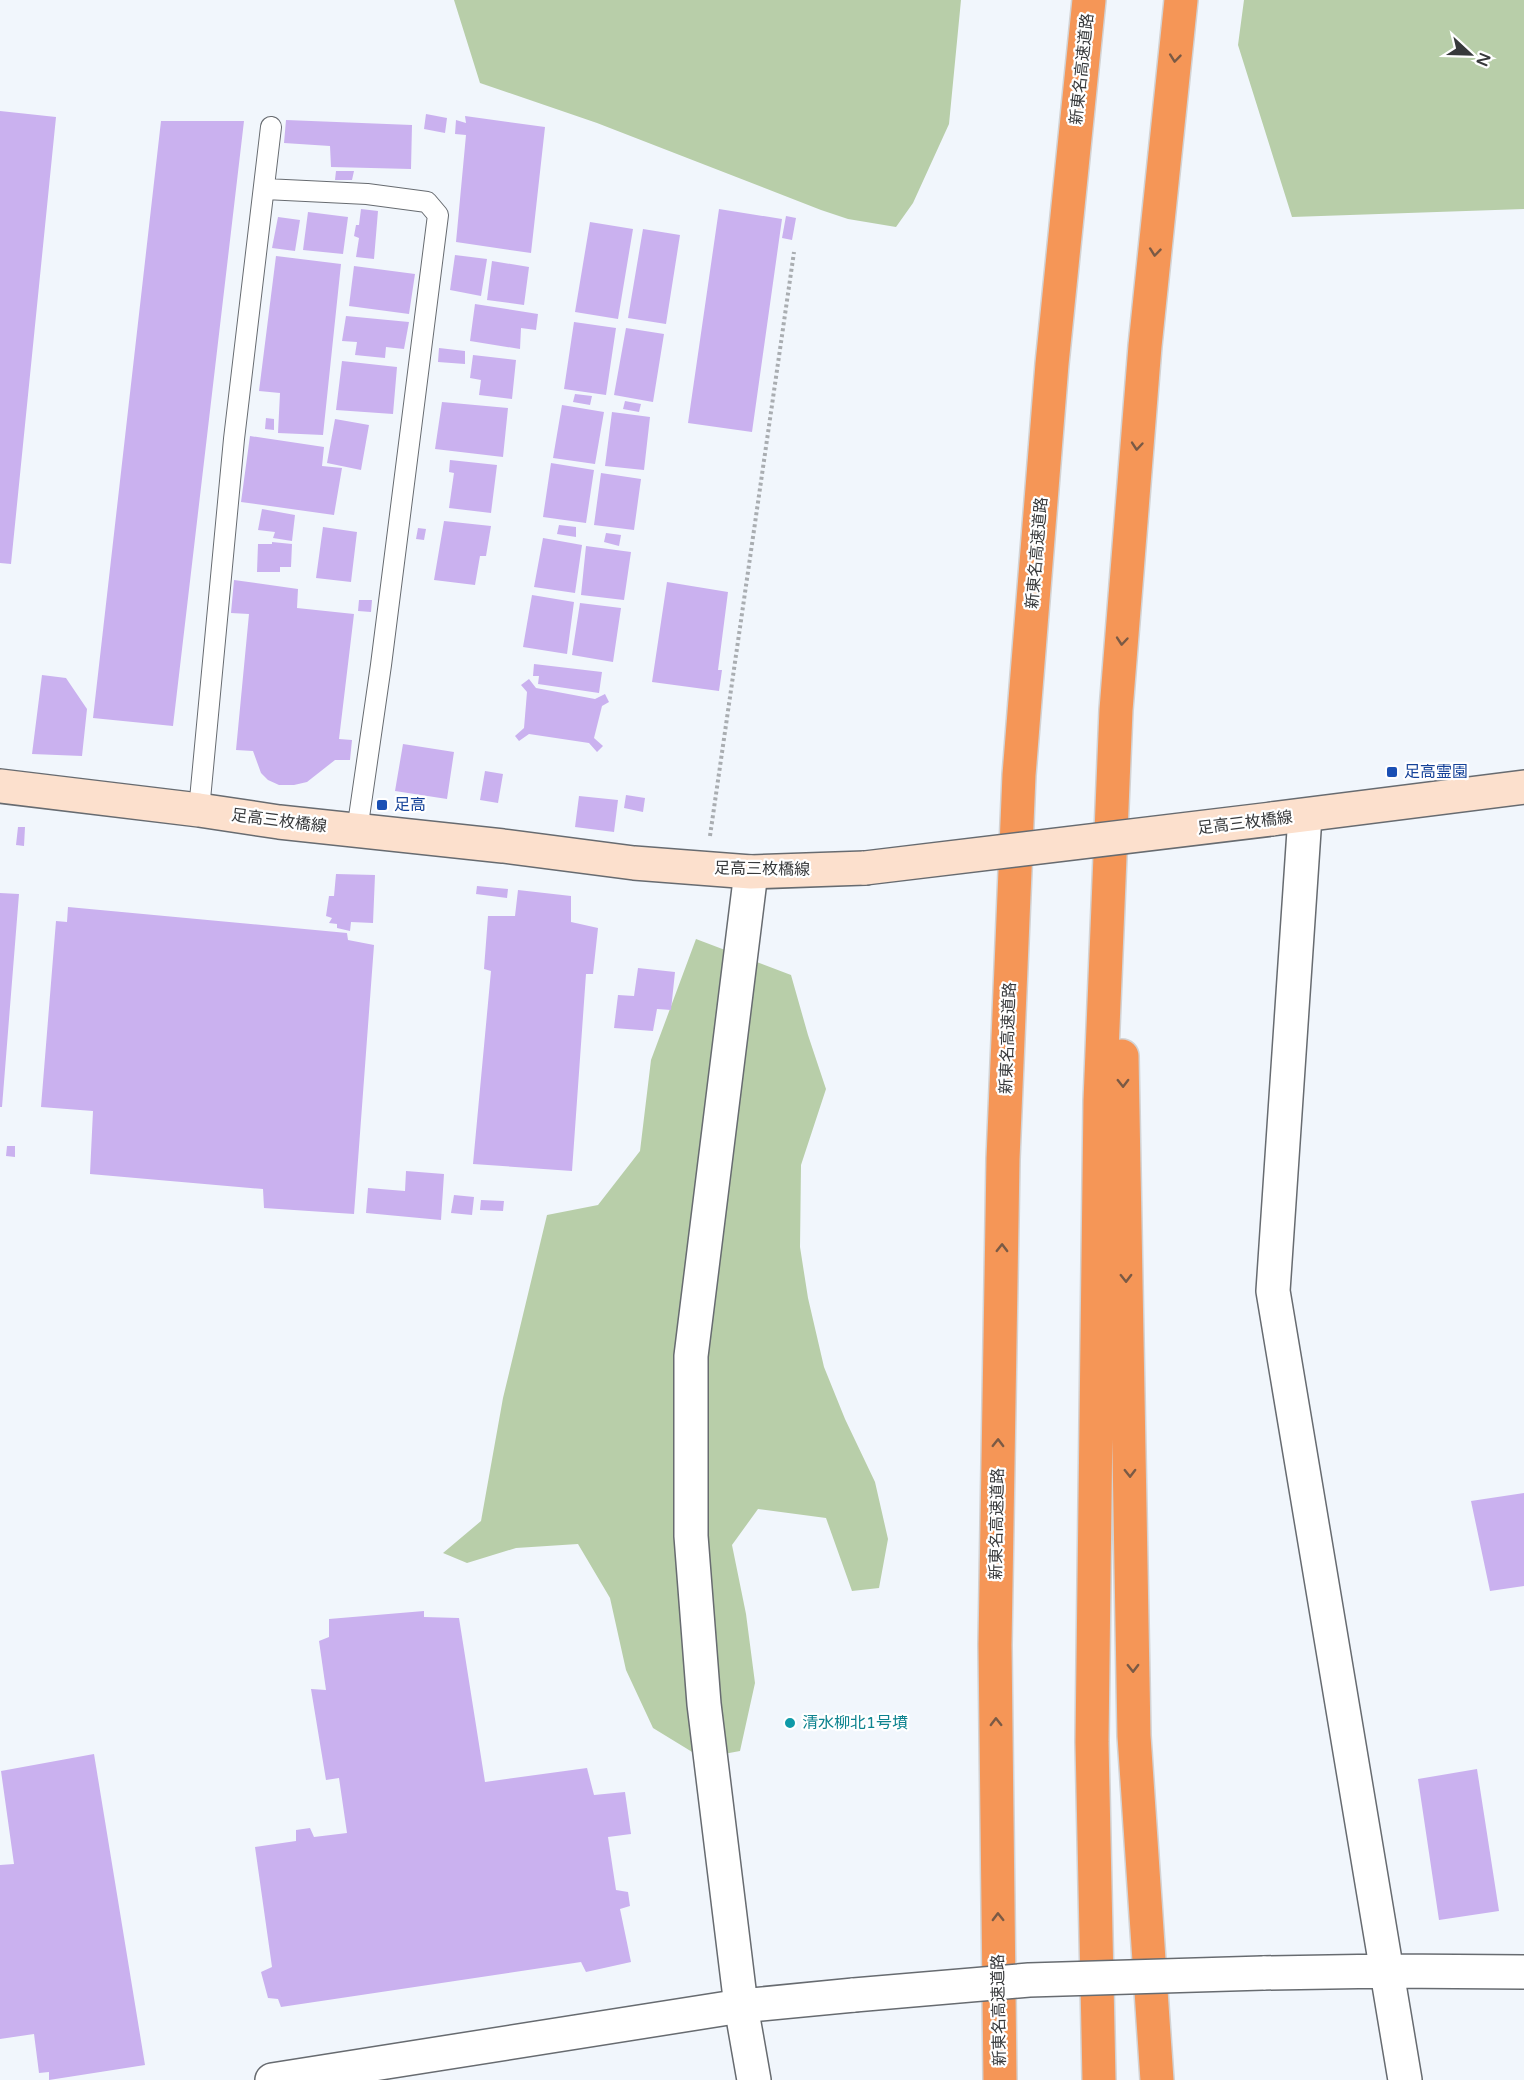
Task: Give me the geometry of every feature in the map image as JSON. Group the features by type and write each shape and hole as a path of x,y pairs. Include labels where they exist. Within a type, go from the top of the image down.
{"highway":[{"name":"新東名高速道路","path":"999,2080 995,1622 1003,1160 1019,787 1052,364 1089,0"},
{"path":"1099,2080 1092,1742 1100,1101 1116,710 1145,346 1181,0"},
{"path":"1116,710 1134,1736 1157,2080"}],"main road":[{"name":"足高三枚橋線","path":"0,786 279,822 634,863 751,872 865,868 1305,816 1524,787"}],"street":[{"path":"1305,816 1273,1291 1405,2080"},
{"path":"751,872 691,1356 691,1536 704,1704 741,2006 754,2080"},
{"path":"272,2080 741,2006 854,1995 1029,1980 1263,1973 1524,1972"}],"lane":[{"path":"199,810 234,439 271,127"},
{"path":"265,189 367,194 427,202 438,215 381,665 357,831"}],"path":[{"path":"705,868 794,252"}],"green space":[{"path":"454,0 961,0 949,124 913,203 896,227 848,219 597,123 480,83"},
{"path":"1244,0 1524,0 1524,209 1292,217 1238,45"},
{"path":"696,939 791,975 826,1089 801,1165 800,1247 808,1298 824,1367 845,1419 875,1482 888,1539 879,1588 852,1591 826,1518 758,1509 732,1545 746,1614 755,1683 740,1751 702,1758 653,1728 626,1670 610,1598 578,1544 516,1548 467,1563 443,1553 481,1521 503,1398 547,1215 598,1205 640,1151 651,1060"}],"building":[{"path":"0,111 56,117 11,564 0,563"},
{"path":"426,114 447,118 445,133 424,129"},
{"path":"465,116 545,127 531,253 456,242 466,135 455,134 456,120 466,123"},
{"path":"286,120 412,125 411,169 331,167 330,146 284,143"},
{"path":"161,121 244,121 173,726 93,718"},
{"path":"336,171 354,171 352,180 335,180"},
{"path":"361,209 378,211 374,259 356,257 359,238 354,236 356,225 359,225"},
{"path":"719,209 782,219 752,432 688,423"},
{"path":"308,212 348,217 343,254 303,250"},
{"path":"786,216 796,218 792,240 782,238"},
{"path":"278,217 300,220 295,251 272,248"},
{"path":"590,222 633,229 618,319 575,312"},
{"path":"643,229 680,235 666,324 628,318"},
{"path":"455,255 487,259 481,296 450,290"},
{"path":"276,256 341,264 323,435 278,433 280,393 259,391"},
{"path":"492,261 529,267 524,305 487,300"},
{"path":"354,266 415,274 409,314 349,306"},
{"path":"475,304 538,314 536,330 521,328 520,349 470,341"},
{"path":"346,316 409,322 404,349 386,347 385,358 355,355 357,342 342,341"},
{"path":"574,322 616,328 606,395 564,389"},
{"path":"626,328 664,334 653,402 614,395"},
{"path":"439,348 465,351 465,364 438,362"},
{"path":"473,355 516,360 512,399 479,395 481,380 470,378"},
{"path":"342,361 397,367 393,414 336,410"},
{"path":"575,394 592,396 590,405 573,402"},
{"path":"625,401 641,404 639,412 623,409"},
{"path":"442,402 508,408 503,457 435,449"},
{"path":"562,405 604,412 595,464 553,458"},
{"path":"612,412 650,417 644,470 605,466"},
{"path":"266,418 274,419 274,430 265,429"},
{"path":"335,419 369,425 361,470 327,463"},
{"path":"250,436 324,447 322,466 342,468 334,515 241,502"},
{"path":"450,460 497,465 491,513 449,508 454,473 449,472"},
{"path":"551,463 594,470 586,523 543,517"},
{"path":"601,473 641,479 634,530 594,525"},
{"path":"262,509 295,515 292,541 273,538 275,532 258,530"},
{"path":"444,521 491,526 486,556 480,556 475,585 434,580"},
{"path":"559,525 576,527 576,537 557,534"},
{"path":"323,527 357,532 351,582 316,578"},
{"path":"418,528 426,529 424,540 416,539"},
{"path":"606,533 621,535 619,546 604,542"},
{"path":"543,538 582,545 575,593 534,587"},
{"path":"272,542 292,544 291,567 280,567 280,572 257,572 258,544 272,544"},
{"path":"586,546 631,552 624,600 581,595"},
{"path":"234,580 298,589 297,608 354,614 339,739 352,740 350,760 335,760 307,782 279,785 268,780 261,773 253,751 236,750 249,614 231,613"},
{"path":"667,582 728,592 718,670 722,670 719,691 652,682"},
{"path":"532,595 574,602 567,654 523,647"},
{"path":"359,600 372,600 371,612 358,611"},
{"path":"580,603 621,608 613,662 572,655"},
{"path":"534,664 602,672 599,693 538,684 539,676 533,676"},
{"path":"42,675 66,678 87,709 82,756 32,754"},
{"path":"529,679 536,688 595,699 605,694 609,702 602,706 594,738 603,746 597,752 589,743 529,734 519,741 515,736 524,728 527,692 521,685"},
{"path":"403,744 454,752 447,799 395,791"},
{"path":"485,771 503,774 498,803 480,800"},
{"path":"626,795 645,798 643,812 624,808"},
{"path":"579,796 618,800 614,832 575,827"},
{"path":"18,827 25,827 24,846 16,845"},
{"path":"336,874 375,875 373,923 351,922 350,931 337,928 337,924 329,923 332,918 326,916 329,896 334,896"},
{"path":"477,886 508,889 507,898 476,894"},
{"path":"518,890 571,896 571,922 598,928 593,974 586,974 572,1171 473,1164 491,971 484,969 488,916 515,916"},
{"path":"0,893 19,894 2,1107 0,1107"},
{"path":"68,907 347,933 348,940 374,945 354,1214 264,1208 263,1189 90,1174 93,1111 41,1107 56,921 67,922"},
{"path":"638,968 675,972 671,1010 657,1009 653,1031 614,1028 618,995 634,996"},
{"path":"7,1146 15,1146 15,1157 6,1156"},
{"path":"406,1171 444,1174 441,1220 366,1213 368,1188 405,1191"},
{"path":"454,1195 474,1197 472,1215 451,1213"},
{"path":"481,1200 504,1201 503,1211 480,1210"},
{"path":"1524,1493 1524,1586 1490,1591 1471,1501"},
{"path":"424,1611 424,1617 459,1618 485,1782 587,1768 594,1795 625,1792 631,1834 608,1837 616,1890 628,1892 630,1906 620,1909 631,1962 586,1972 581,1962 281,2007 278,1999 268,1998 261,1972 272,1967 255,1847 296,1841 296,1830 310,1828 314,1837 347,1833 339,1778 326,1780 311,1689 326,1690 319,1641 329,1637 329,1619"},
{"path":"94,1754 145,2065 49,2080 49,2072 39,2073 34,2034 0,2039 0,1865 14,1864 1,1771"},
{"path":"1477,1769 1499,1911 1439,1920 1418,1779"}],"place":[{"name":"足高霊園","path":"1392,772"},
{"name":"足高","path":"382,805"},
{"name":"清水柳北1号墳","path":"790,1723"}]}
